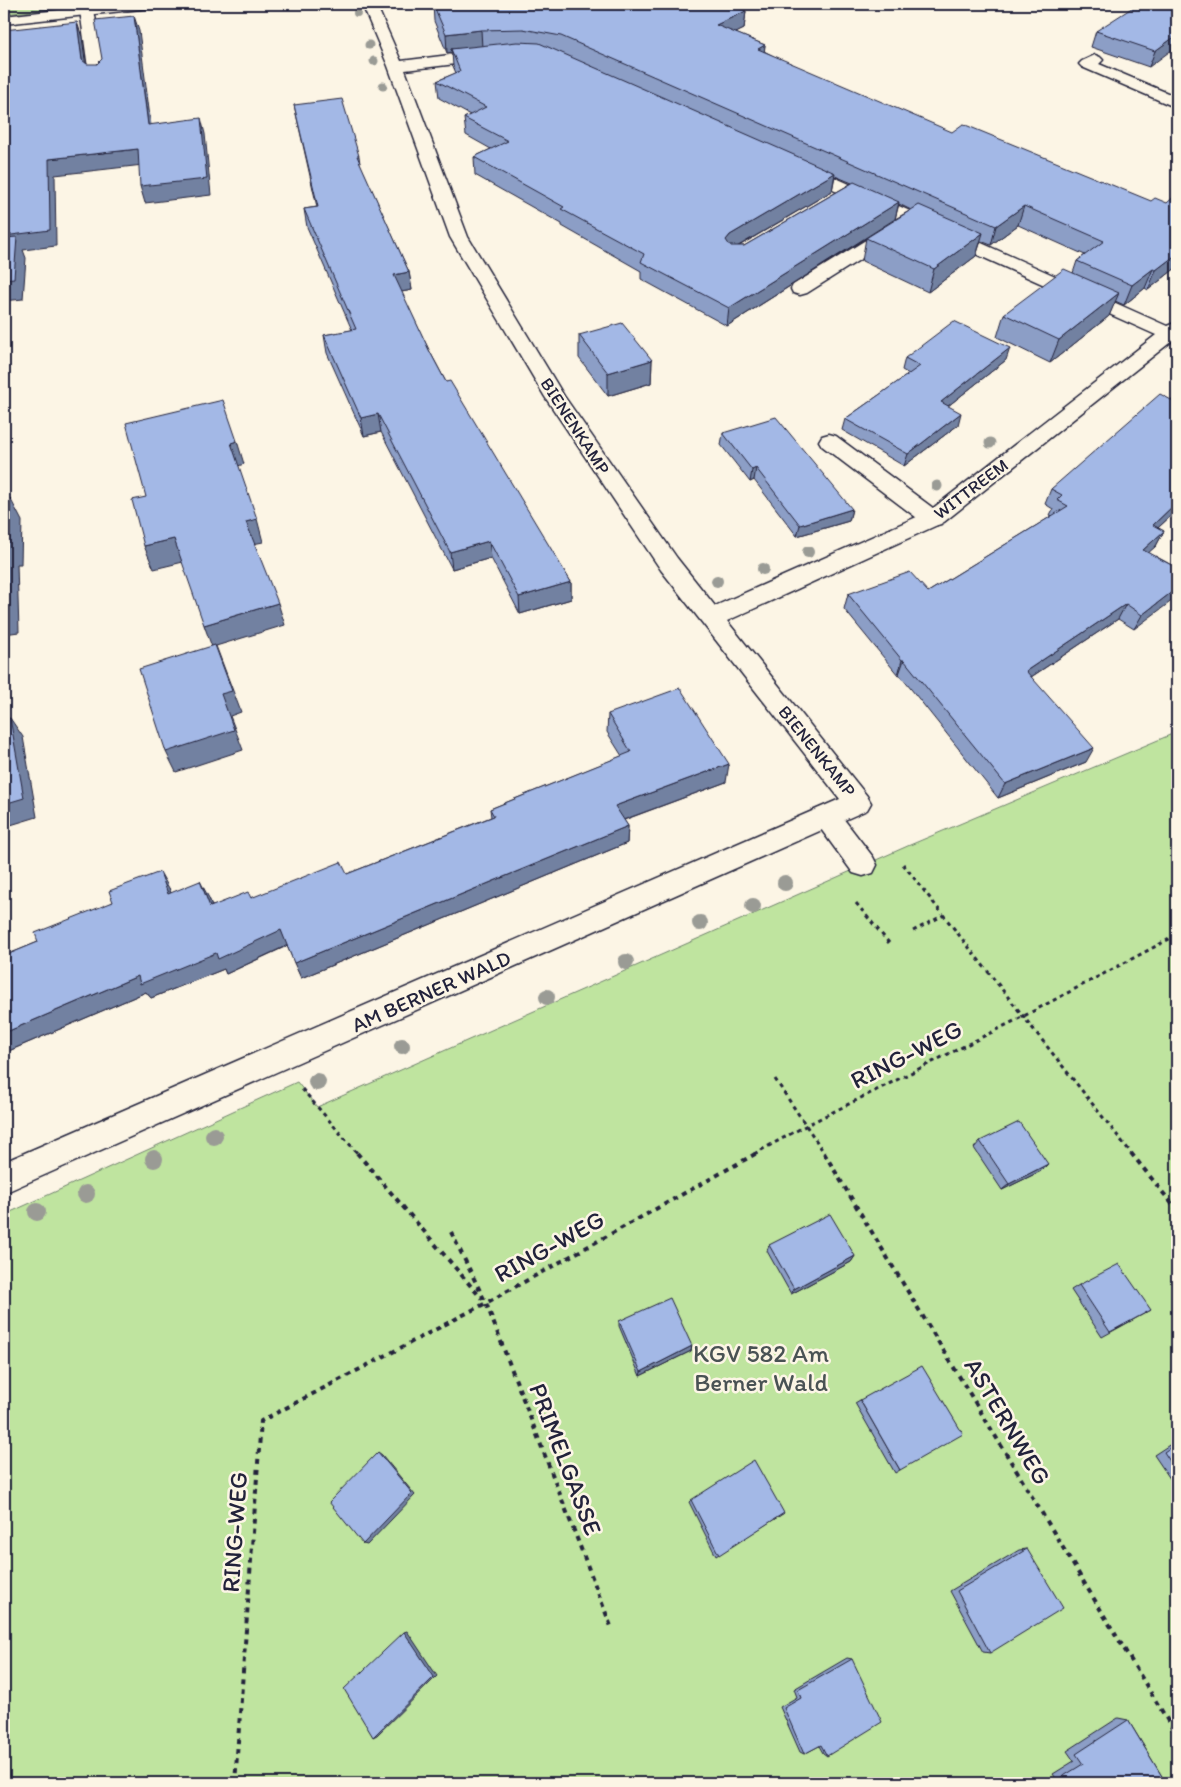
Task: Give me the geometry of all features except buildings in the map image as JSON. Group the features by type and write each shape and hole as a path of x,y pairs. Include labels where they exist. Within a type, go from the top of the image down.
{"street":[{"path":"4,20 150,4"},
{"name":"BIENENKAMP","path":"370,4 396,66 459,237 570,419 669,564 858,803"},
{"path":"87,10 97,75"},
{"path":"396,66 509,53"},
{"path":"1096,60 1087,64 1174,97"},
{"path":"787,163 1173,331"},
{"path":"833,200 849,191"},
{"path":"800,289 912,219"},
{"name":"WITTREEM","path":"711,618 933,519 1173,331"},
{"path":"829,441 933,519"},
{"name":"AM BERNER WALD","path":"4,1178 858,803"},
{"path":"827,817 863,865"}],"path":[{"path":"900,859 1022,1017 1177,1210"},
{"path":"913,931 944,915"},
{"name":"RING-WEG","path":"235,1783 261,1421 486,1303 807,1125 1022,1017 1177,935"},
{"path":"276,1059 486,1303"},
{"name":"ASTERNWEG","path":"775,1079 807,1125 1177,1736"},
{"path":"451,1232 486,1303"},
{"name":"PRIMELGASSE","path":"486,1303 612,1629"}],"green space":[{"path":"4,4 98,4 4,14"},
{"name":"KGV 582 Am Berner Wald","path":"1177,732 1177,1783 4,1783 4,1215 297,1082 317,1107 910,845"}]}
